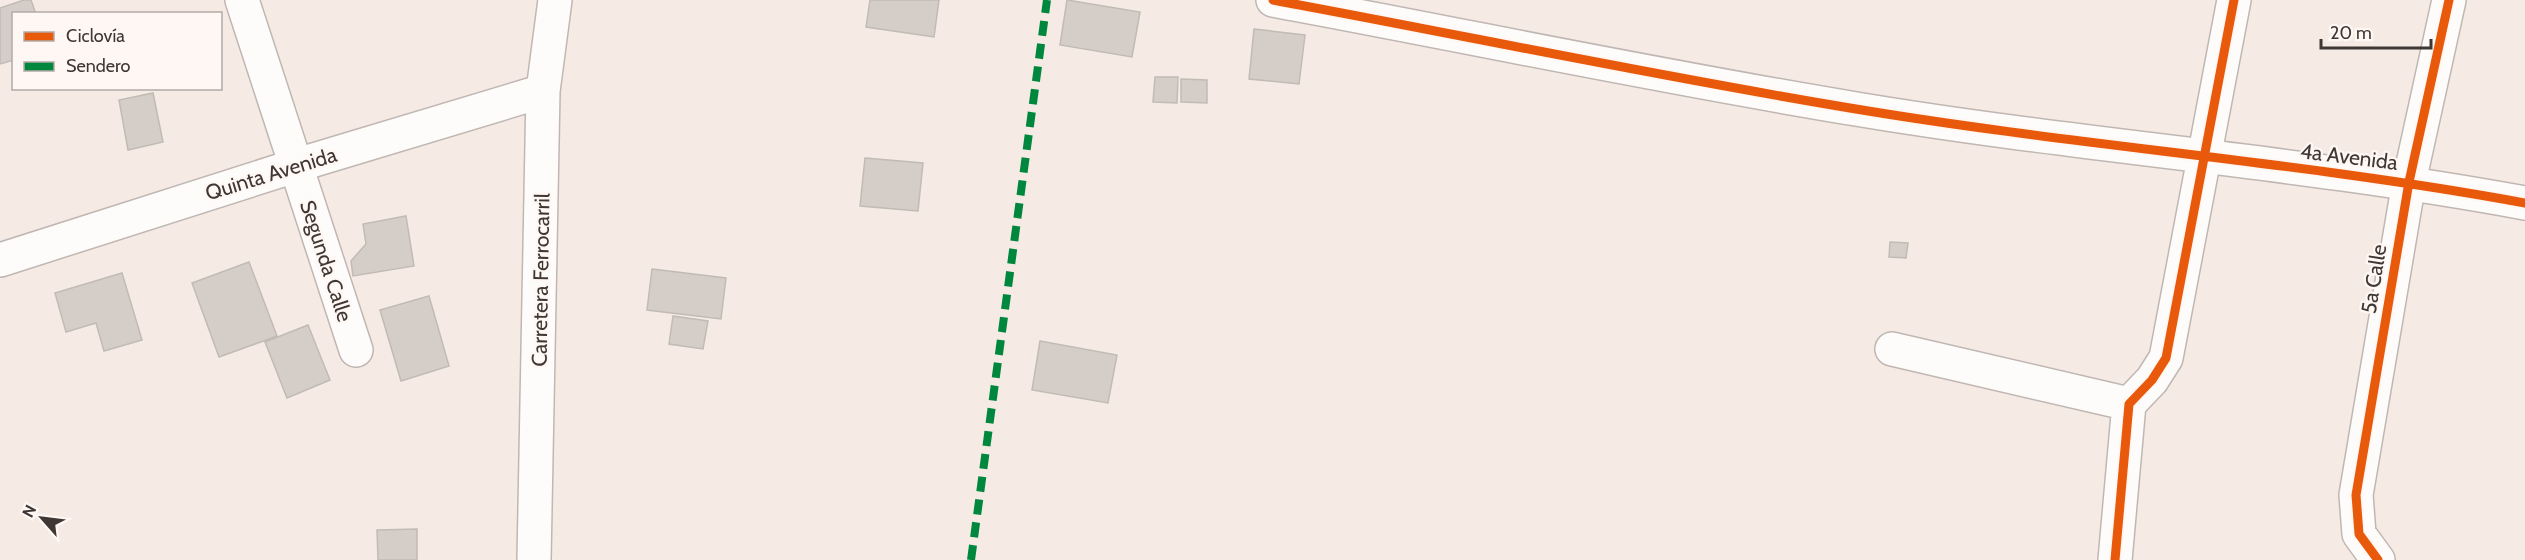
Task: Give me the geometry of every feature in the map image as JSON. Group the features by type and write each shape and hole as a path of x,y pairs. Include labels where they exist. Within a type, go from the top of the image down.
{"street":[{"name":"Segunda Calle","path":"242,0 356,351"},
{"name":"Carretera Ferrocarril","path":"534,560 543,91 555,0"},
{"name":"4a Avenida","path":"1273,0 1856,109 2204,158 2409,182 2525,203"},
{"path":"2115,560 2129,404 2152,380 2166,358 2234,0"},
{"name":"5a Calle","path":"2378,560 2359,534 2356,495 2409,182 2449,0"},
{"name":"Quinta Avenida","path":"0,260 543,91"},
{"path":"1892,349 2129,404"}],"building":[{"path":"31,0 35,12 12,12 12,61 0,64 0,8"},
{"path":"870,0 939,0 934,37 866,27"},
{"path":"1067,0 1140,12 1132,57 1060,45"},
{"path":"1254,29 1305,35 1299,84 1249,79"},
{"path":"1155,77 1178,77 1177,103 1153,102"},
{"path":"1181,79 1207,80 1207,103 1181,102"},
{"path":"153,93 163,142 128,150 119,100"},
{"path":"865,158 923,163 918,211 860,206"},
{"path":"406,216 414,266 353,276 351,261 366,244 363,224"},
{"path":"1890,242 1908,243 1906,258 1889,257"},
{"path":"249,262 277,336 219,357 192,283"},
{"path":"652,269 726,278 721,319 647,310"},
{"path":"122,273 142,340 104,351 96,323 66,332 55,293"},
{"path":"429,296 449,366 401,381 380,310"},
{"path":"673,316 708,321 703,349 669,344"},
{"path":"308,325 330,380 287,398 265,342"},
{"path":"1040,341 1117,355 1108,403 1032,390"},
{"path":"417,529 417,560 378,560 377,530"}],"marked path":[{"path":"971,560 1047,0"}],"cycle path":[{"path":"1273,0 1637,70 1856,109 2023,134 2358,176 2525,203"},
{"path":"2115,560 2129,404 2152,380 2166,358 2234,0"},
{"path":"2378,560 2359,534 2356,495 2409,182 2449,0"}]}
